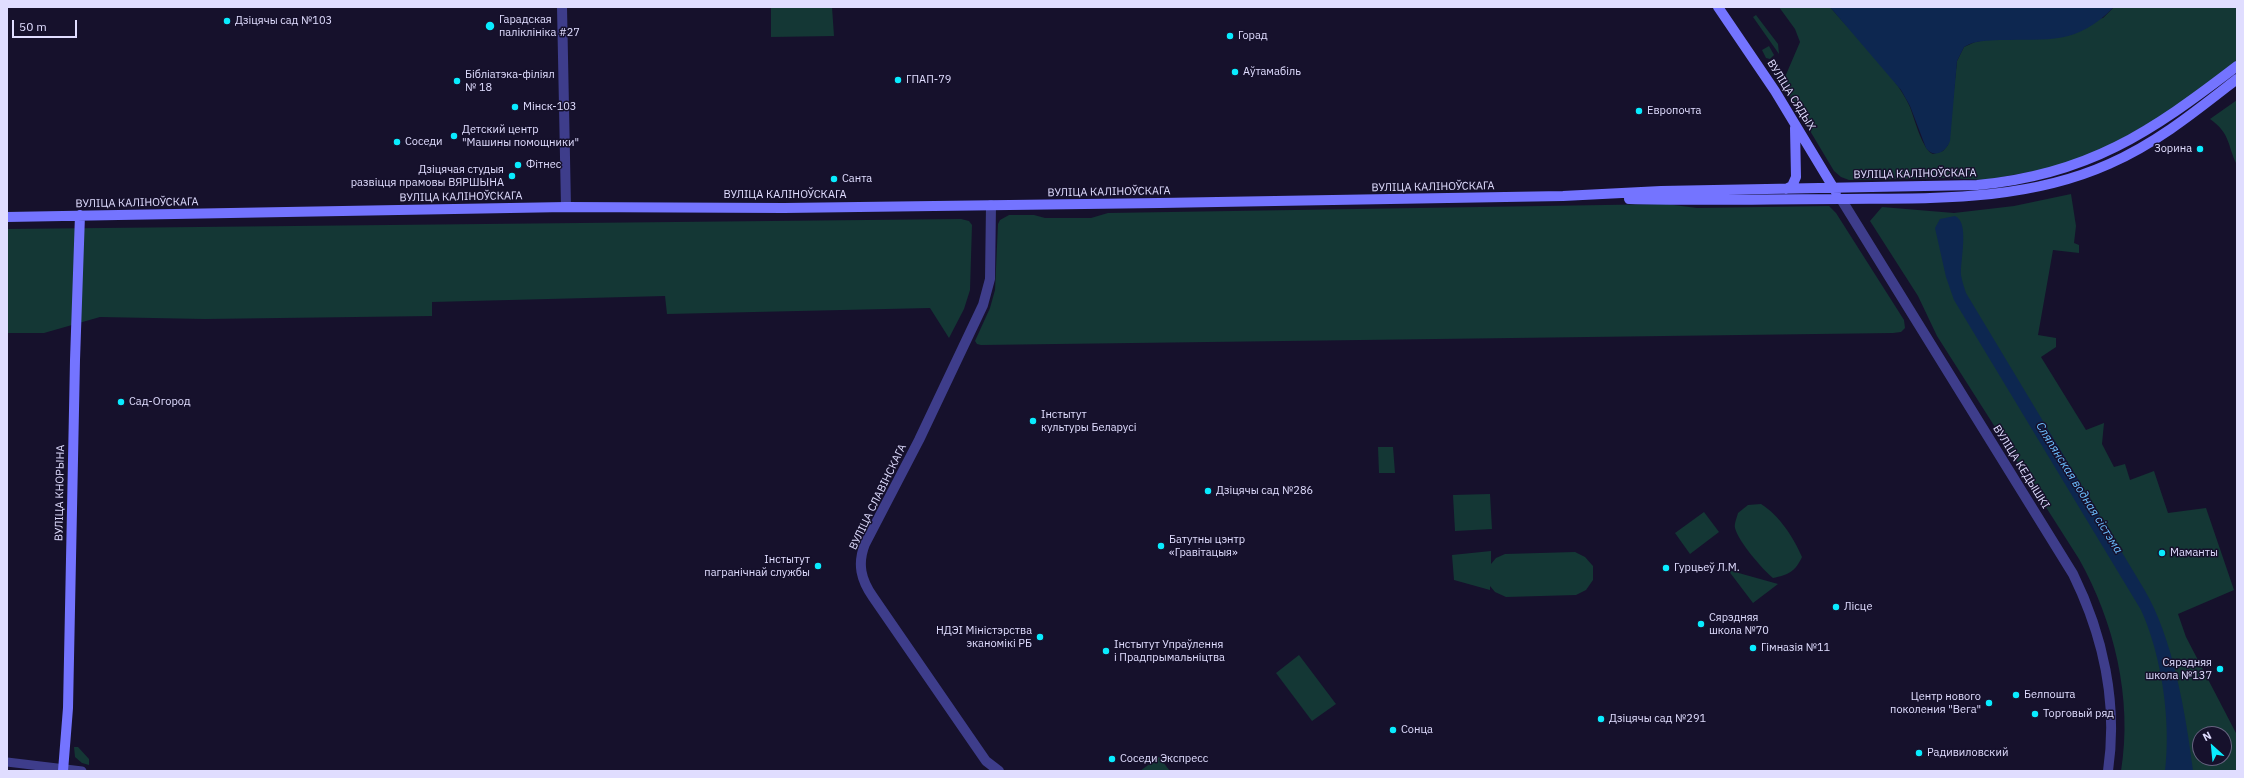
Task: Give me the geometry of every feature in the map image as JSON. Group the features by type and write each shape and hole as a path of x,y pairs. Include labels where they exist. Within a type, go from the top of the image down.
{"main road":[{"name":"ВУЛІЦА СЯДЫХ","path":"1718,7 1748,48 1841,199"},
{"name":"ВУЛІЦА КАЛІНОЎСКАГА","path":"7,216 566,207 991,206 1563,196 1661,191 1984,185 2022,179 2073,167 2106,153 2141,135 2193,100 2237,66"},
{"name":"ВУЛІЦА КАЛІНОЎСКАГА","path":"1563,196 1715,201 1976,197 2022,190 2076,176 2108,165 2171,130 2237,79"},
{"path":"1786,189 1792,186 1796,177 1795,124"},
{"name":"ВУЛІЦА КНОРЫНА","path":"63,770 68,708 75,360 80,215"}],"street":[{"path":"562,7 566,207"},
{"name":"ВУЛІЦА КЕДЫШКІ","path":"1841,199 2069,567 2084,598 2099,638 2109,689 2112,728 2108,771"},
{"name":"ВУЛІЦА СЛАВІНСКАГА","path":"991,206 990,279 983,305 919,440 866,544 860,561 863,578 870,593 986,761 999,771"},
{"path":"986,761 994,771"},
{"path":"7,762 63,770 82,771"}],"green space":[{"path":"771,7 832,7 834,36 771,37"},
{"path":"1779,7 1830,7 1873,54 1894,80 1909,105 1925,146 1933,154 1943,151 1948,145 1957,61 1964,47 1975,42 2103,18 2114,7 2237,7 2237,61 2174,109 2098,152 2051,168 1985,180 1949,178 1849,180 1841,177 1834,171 1785,89 1785,77 1800,42 1795,29"},
{"path":"1756,15 1778,44 1779,54 1753,17"},
{"path":"1769,46 1774,55 1770,59 1766,58 1762,50"},
{"path":"2237,100 2237,165 2228,140 2217,124 2210,119"},
{"path":"2071,194 2076,226 2074,243 2079,245 2079,253 2053,250 2038,335 2056,338 2056,347 2041,357 2086,430 2104,423 2102,444 2114,467 2125,464 2130,480 2154,471 2168,513 2206,508 2234,590 2178,614 2186,637 2237,735 2237,771 2121,771 2124,744 2124,716 2118,661 2102,608 2091,583 2079,559 1937,336 1918,296 1870,221 1882,207 1954,213 2014,206"},
{"path":"1666,204 1697,208 1829,206 1836,213 1904,320 1905,328 1901,332 1893,333 981,345 977,344 975,341 990,308 995,290 998,224 1000,220 1009,215 1034,215 1045,218 1091,218 1108,213"},
{"path":"961,219 969,221 972,225 970,290 964,309 949,338 930,308 667,314 665,296 432,302 432,316 205,319 100,317 44,333 7,333 7,229"},
{"path":"1378,447 1393,447 1395,473 1379,473"},
{"path":"1490,494 1492,529 1455,531 1453,495"},
{"path":"1761,504 1774,514 1780,521 1795,542 1802,557 1794,569 1783,576 1773,578 1763,569 1741,540 1735,528 1738,513 1748,505"},
{"path":"1704,512 1719,532 1690,554 1675,533"},
{"path":"1491,551 1491,564 1496,558 1505,554 1575,552 1585,557 1593,566 1593,580 1586,590 1576,595 1506,597 1495,592 1490,586 1490,590 1454,580 1452,555"},
{"path":"1728,570 1778,584 1753,603"},
{"path":"1299,655 1336,704 1312,721 1276,673"},
{"path":"74,747 78,747 89,759 89,765 82,763 75,757"},
{"path":"1159,757 1170,771 1140,771"}],"water":[{"path":"1830,7 2114,7 2087,28 2075,34 2048,39 1981,41 1964,47 1957,61 1950,141 1943,151 1936,154 1926,148 1910,106 1901,90"},
{"name":"Сляпянская водная сістэма","path":"1955,216 1960,220 1963,234 1961,275 1966,293 2144,589 2154,609 2163,630 2177,677 2193,771 2165,771 2167,731 2163,689 2154,648 2141,610 1954,300 1946,277 1935,228 1940,219"}],"place":[{"name":"Дзіцячы сад №103","path":"227,21"},
{"name":"Гарадская паліклініка #27","path":"490,26"},
{"name":"Горад","path":"1230,36"},
{"name":"Аўтамабіль","path":"1235,72"},
{"name":"ГПАП-79","path":"898,80"},
{"name":"Бібліатэка-філіял № 18","path":"457,81"},
{"name":"Мінск-103","path":"515,107"},
{"name":"Европочта","path":"1639,111"},
{"name":"Детский центр \"Машины помощники\"","path":"454,136"},
{"name":"Соседи","path":"397,142"},
{"name":"Зорина","path":"2200,149"},
{"name":"Фітнес","path":"518,165"},
{"name":"Дзіцячая студыя развіцця прамовы ВЯРШЫНА","path":"512,176"},
{"name":"Санта","path":"834,179"},
{"name":"Сад-Огород","path":"121,402"},
{"name":"Інстытут культуры Беларусі","path":"1033,421"},
{"name":"Дзіцячы сад №286","path":"1208,491"},
{"name":"Батутны цэнтр «Гравітацыя»","path":"1161,546"},
{"name":"Маманты","path":"2162,553"},
{"name":"Інстытут пагранічнай службы","path":"818,566"},
{"name":"Гурцьеў Л.М.","path":"1666,568"},
{"name":"Лісце","path":"1836,607"},
{"name":"Сярэдняя школа №70","path":"1701,624"},
{"name":"НДЭІ Міністэрства эканомікі РБ","path":"1040,637"},
{"name":"Гімназія №11","path":"1753,648"},
{"name":"Інстытут Упраўлення і Прадпрымальніцтва","path":"1106,651"},
{"name":"Сярэдняя школа №137","path":"2220,669"},
{"name":"Белпошта","path":"2016,695"},
{"name":"Центр нового поколения \"Вега\"","path":"1989,703"},
{"name":"Торговый ряд","path":"2035,714"},
{"name":"Дзіцячы сад №291","path":"1601,719"},
{"name":"Сонца","path":"1393,730"},
{"name":"Радивиловский","path":"1919,753"},
{"name":"Соседи Экспресс","path":"1112,759"}]}
